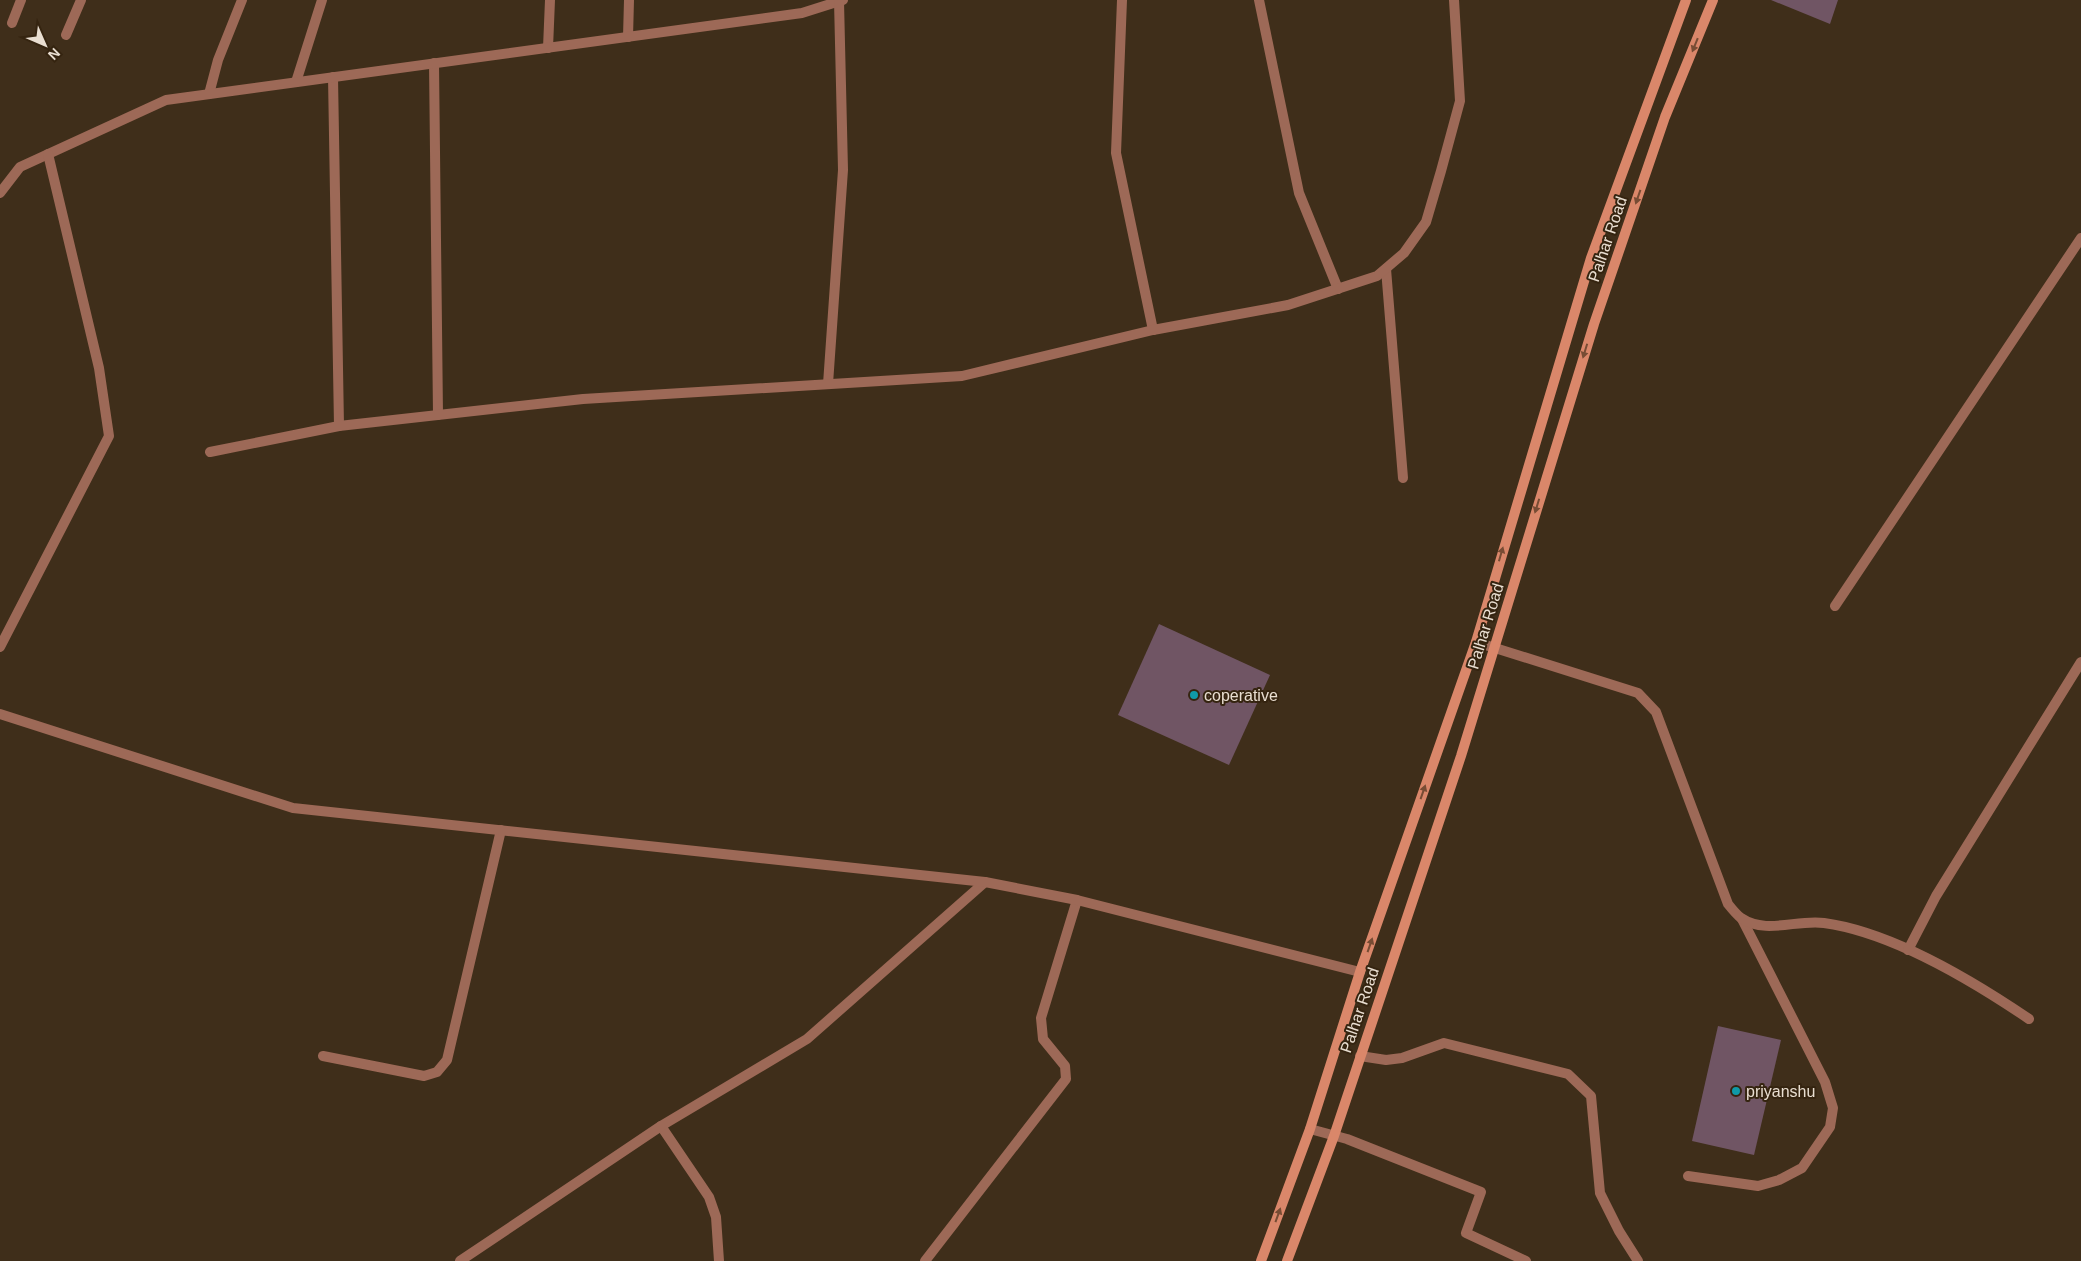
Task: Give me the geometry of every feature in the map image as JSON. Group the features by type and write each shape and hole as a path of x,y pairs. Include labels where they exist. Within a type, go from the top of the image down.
{"main road":[{"name":"Palhar Road","path":"1261,1261 1310,1129 1360,972 1476,642 1508,528 1591,258 1686,0"},
{"name":"Palhar Road","path":"1287,1261 1334,1136 1461,756 1594,324 1665,117 1713,0"}],"street":[{"path":"12,23 21,0"},
{"path":"66,35 81,0"},
{"path":"209,94 218,60 242,0"},
{"path":"296,82 322,0"},
{"path":"548,48 550,0"},
{"path":"628,37 629,0"},
{"path":"0,193 20,167 166,100 802,13 841,0 843,170 828,384"},
{"path":"1122,0 1116,153 1153,330"},
{"path":"1259,0 1299,193 1338,289"},
{"path":"210,452 339,426 583,399 962,376 1153,330 1288,305 1377,276 1404,253 1426,222 1460,101 1454,0"},
{"path":"434,63 438,415"},
{"path":"333,77 339,426"},
{"path":"0,647 109,436 99,368 48,154"},
{"path":"1835,606 2081,238"},
{"path":"1386,269 1404,478"},
{"path":"1476,642 1638,693 1656,712 1728,904 1742,919 1825,1082 1832,1108 1830,1127 1802,1168 1779,1180 1758,1186 1688,1176"},
{"path":"1908,950 1936,896 2081,662"},
{"path":"0,714 293,808 985,882 1077,900 1360,972"},
{"path":"323,1056 424,1076 437,1072 447,1060 500,830"},
{"path":"460,1261 661,1126 807,1039 985,882"},
{"path":"925,1261 1066,1079 1065,1066 1043,1039 1041,1018 1077,900"},
{"path":"1742,919 1768,927 1822,922 1882,937 1984,988 2029,1019"},
{"path":"1360,1056 1386,1060 1402,1058 1444,1043 1568,1074 1591,1096 1600,1193 1618,1231 1638,1261"},
{"path":"661,1126 709,1197 716,1217 719,1261"},
{"path":"1310,1129 1334,1136 1481,1192 1466,1233 1526,1261"}],"building":[{"path":"1771,0 1838,0 1830,24"},
{"name":"coperative","path":"1159,624 1270,675 1229,765 1118,715"},
{"name":"priyanshu","path":"1718,1026 1781,1040 1754,1155 1692,1141"}],"place":[{"name":"coperative","path":"1194,695"},
{"name":"priyanshu","path":"1736,1091"}]}
